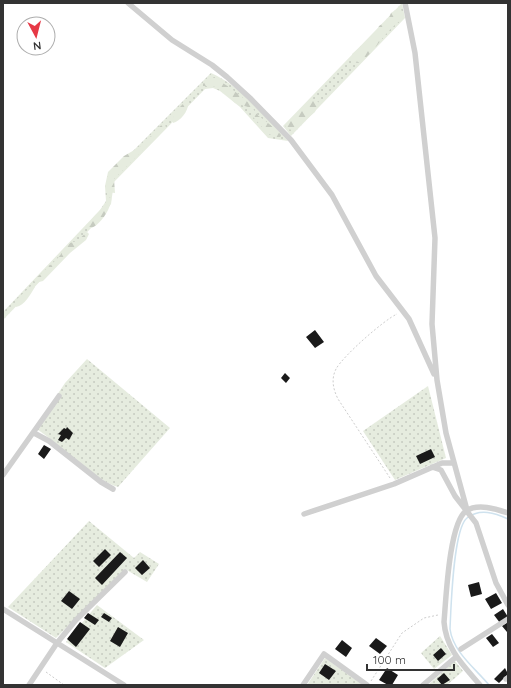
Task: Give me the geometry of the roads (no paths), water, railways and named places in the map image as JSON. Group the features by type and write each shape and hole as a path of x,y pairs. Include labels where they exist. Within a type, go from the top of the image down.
{"street":[{"path":"128,3 172,40 228,77 291,140 332,195 376,276 414,328 437,380"},
{"path":"405,3 415,53 435,238 432,324 437,380 454,463 468,511"},
{"path":"3,475 59,396"},
{"path":"34,433 49,440 105,485 113,489"},
{"path":"304,514 394,484 442,463 454,463"},
{"path":"432,467 441,470 455,496 475,522 496,583 508,605"},
{"path":"480,685 456,657 445,634 445,614 454,531 462,514 468,511 484,507 508,513"},
{"path":"29,685 57,643 83,613 125,572"},
{"path":"3,609 124,685"},
{"path":"461,649 508,619"},
{"path":"303,685 324,654 368,685"},
{"path":"423,685 456,657"}],"waterway":[{"path":"489,685 465,659 455,645 452,637 450,629 454,570 459,537 462,525 467,518 477,513 488,512 508,519"}]}
